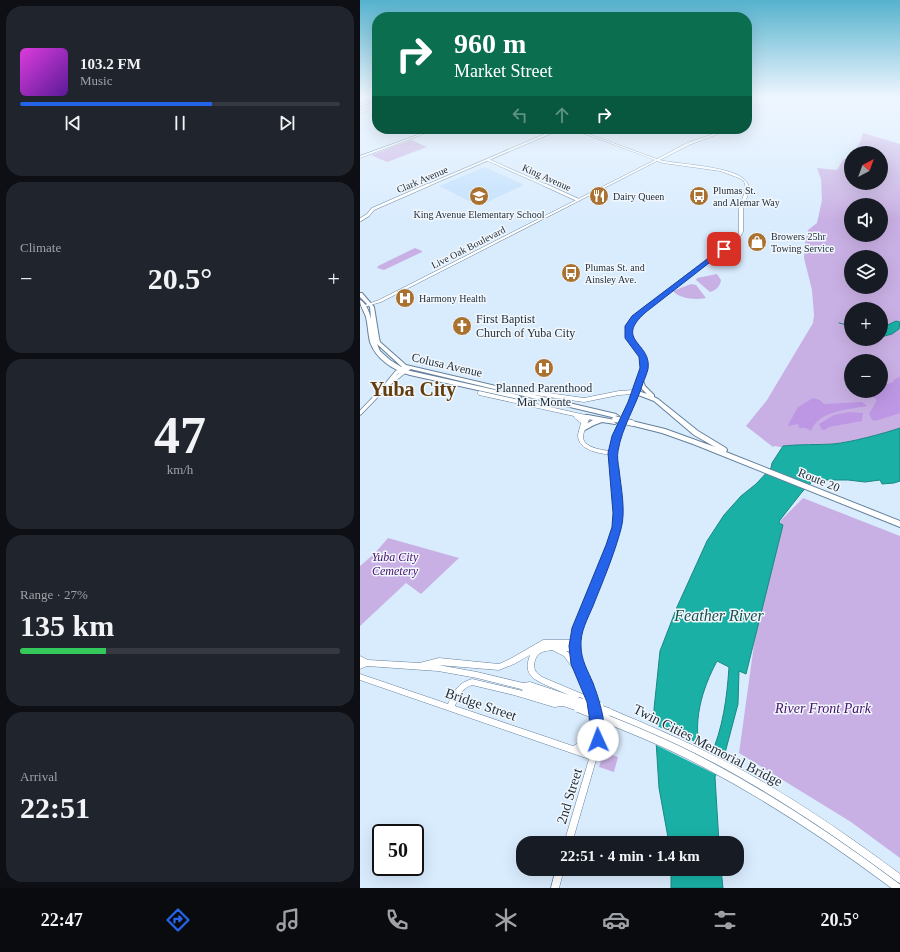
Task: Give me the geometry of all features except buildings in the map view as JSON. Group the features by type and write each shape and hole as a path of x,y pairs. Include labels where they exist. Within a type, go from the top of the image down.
{"highway":[{"path":"360,294 371,304"},
{"name":"Colusa Avenue","path":"360,301 364,306 376,349 406,370 467,386 615,419"},
{"name":"Colusa Avenue","path":"371,304 378,343 406,370 499,388 615,419"},
{"path":"369,324 375,325"},
{"path":"406,370 424,380"},
{"path":"640,379 643,387 656,400 696,433 729,454"},
{"path":"467,386 479,393"},
{"path":"635,392 656,400"},
{"path":"588,417 602,420"},
{"path":"583,429 592,423 602,420 615,419 679,433 729,454"},
{"path":"632,423 729,454"},
{"name":"Route 20","path":"729,454 900,520"},
{"name":"Route 20","path":"729,454 900,524"}],"main road":[{"path":"360,157 413,137"},
{"path":"575,646 578,628 617,527 618,513 613,453 617,436 628,414 644,368 643,357 632,343 628,333 629,326 635,318 736,240 742,232 742,210 748,190 746,183 735,174 714,169 665,163 596,137"},
{"name":"Live Oak Boulevard","path":"364,306 388,297 657,160 691,143 706,137"},
{"path":"499,388 584,400 619,393 635,392"},
{"name":"Colusa Avenue","path":"479,393 588,417"},
{"path":"568,413 582,420 583,429"},
{"path":"588,417 583,429 581,440 593,449 613,453"},
{"path":"418,666 439,662 498,667 512,662 543,643 575,646"},
{"path":"575,646 542,648 535,654 531,663 532,672 540,679 577,701"},
{"name":"2nd Street","path":"570,836 594,757 598,734 594,708 578,664 575,646"},
{"path":"552,647 566,654 584,677"},
{"name":"Bridge Street","path":"360,660 367,663"},
{"name":"Bridge Street","path":"360,666 367,663 418,666 466,673 523,686 530,685 577,701"},
{"name":"Bridge Street","path":"360,677 594,757"},
{"path":"450,708 460,689 466,684 472,682 514,692 554,704 563,703"},
{"name":"Bridge Street","path":"523,686 527,691 563,703 577,701"},
{"name":"Twin Cities Memorial Bridge","path":"577,701 637,723 727,766 764,786 839,834 900,880"},
{"name":"Twin Cities Memorial Bridge","path":"577,701 748,786 824,833 898,888"},
{"path":"573,750 583,745 592,732 591,720 594,708"},
{"path":"555,888 558,876"}],"street":[{"name":"Clark Avenue","path":"360,220 368,215 373,209 540,137"},
{"name":"King Avenue","path":"488,160 578,200"},
{"path":"360,413 387,384 406,370"}],"shaded area":[{"name":"King Avenue Elementary School","path":"485,167 524,185 479,206 439,186"},
{"path":"900,377 900,413 875,421 872,420 869,414 877,400 874,398 888,398 888,384 893,382 895,379"},
{"path":"813,398 820,400 824,404 862,402 867,406 843,410 827,415 815,424 811,431 806,428 799,428 798,424 789,426 788,425 798,407"},
{"path":"849,412 863,413 862,421 829,427 822,430 819,424 834,415"}],"green space":[{"path":"862,137 878,137 900,144 900,428 875,436 834,444 806,444 773,447 746,426 767,400 813,323 814,315 812,290 804,258 808,230 817,223 822,200 821,179 817,168 837,170 843,160 844,190 888,190 888,146 857,146"},
{"path":"411,140 427,147 387,162 371,155"},
{"path":"415,248 422,252 384,270 377,268 378,266"},
{"path":"717,274 721,280 720,285 710,292 696,280 697,278"},
{"path":"691,284 696,285 706,298 688,298 680,296 673,291"},
{"name":"River Front Park","path":"803,498 900,536 900,858 851,822 739,753 761,594 781,520"},
{"name":"Yuba City Cemetery","path":"388,538 459,558 421,594 406,583 360,626 360,566 374,554"},
{"path":"604,752 618,757 614,772 599,767"}],"water":[{"path":"896,321 900,322 899,329 888,335 888,325"},
{"name":"Feather River","path":"900,428 900,481 882,484 880,480 865,482 848,480 814,480 802,492 780,520 779,523 783,525 746,674 739,671 738,704 725,753 715,777 719,836 668,836 659,788 654,709 660,651 677,607 707,541 724,515 741,496 756,484 771,468 772,463 783,446 833,444 867,438","holes":["717,661 729,667 727,690 721,724 710,757 702,756 699,744 698,719 703,695"]},
{"path":"671,876 722,876 723,888 671,888"}],"pier":[{"path":"653,724 689,741 693,741 693,743 701,747 703,755 709,756 711,752 725,759 717,775 654,744"}],"waterway":[{"path":"839,323 844,324"}],"place":[{"name":"King Avenue Elementary School","path":"479,196"},
{"name":"Dairy Queen","path":"599,196"},
{"name":"Plumas St. and Alemar Way","path":"699,196"},
{"name":"Browers 25hr Towing Service","path":"757,242"},
{"name":"Plumas St. and Ainsley Ave.","path":"571,273"},
{"name":"Harmony Health","path":"405,298"},
{"name":"First Baptist Church of Yuba City","path":"462,326"},
{"name":"Planned Parenthood Mar Monte","path":"544,368"}],"district":[{"name":"Yuba City","path":"413,389"}],"route":[{"path":"598,740 598,728 593,702 578,664 575,638 591,592 617,527 618,513 613,470 613,453 617,436 633,402 644,368 643,357 629,338 629,326 643,310 724,249"}]}
